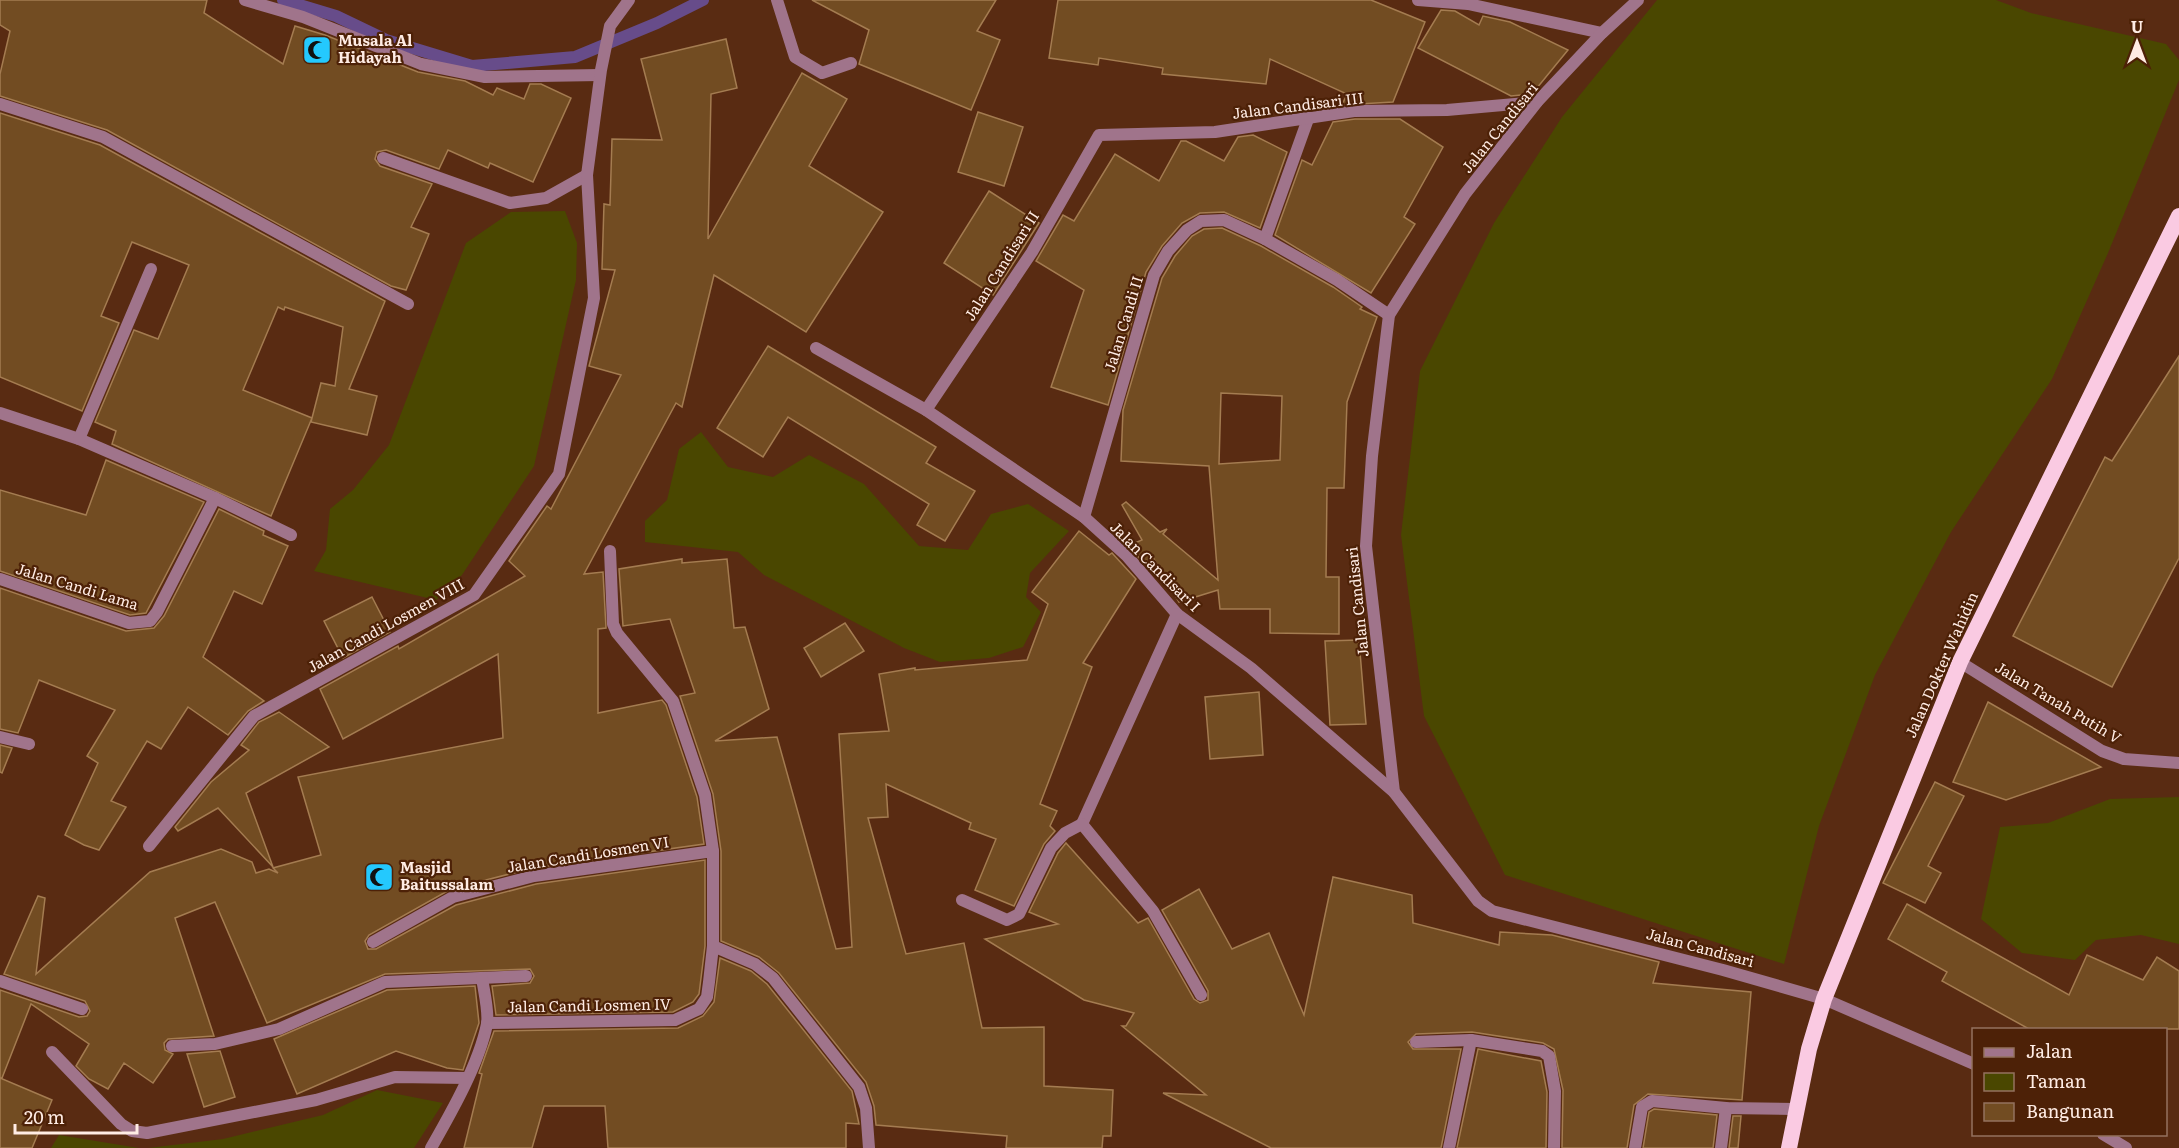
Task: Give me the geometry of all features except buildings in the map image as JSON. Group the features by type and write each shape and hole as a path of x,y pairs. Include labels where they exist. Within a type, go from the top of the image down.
{"highway":[{"name":"Jalan Dokter Wahidin","path":"1789,1148 1795,1109 1824,999 1960,662 2179,216"}],"street":[{"path":"245,0 303,17 432,66 485,77 601,72"},
{"name":"Jalan Candi Losmen VIII","path":"149,846 254,716 474,595 559,474 594,298 587,175 601,72 610,26 629,0"},
{"path":"777,0 795,57 822,73 851,63"},
{"path":"1418,0 1468,4 1602,33"},
{"name":"Jalan Candisari","path":"1638,0 1602,33 1537,102 1465,194 1389,315 1372,456 1366,546 1394,792 1478,902 1492,911 1723,969 1824,999 1972,1063"},
{"name":"Jalan Candisari III","path":"1099,135 1215,132 1354,111 1447,110 1537,102"},
{"path":"0,104 103,137 408,304"},
{"path":"1265,239 1308,118"},
{"name":"Jalan Candisari II","path":"926,410 1032,252 1099,135"},
{"path":"383,158 510,203 546,198 587,175"},
{"name":"Jalan Candi II","path":"1084,517 1154,275 1168,251 1187,230 1201,221 1224,220 1265,239 1337,280 1389,315"},
{"path":"79,439 151,269"},
{"name":"Jalan Candisari I","path":"816,348 926,410 1084,517 1127,556 1177,614 1251,668 1394,792"},
{"path":"0,413 79,439 215,498 291,535"},
{"name":"Jalan Candi Lama","path":"0,579 129,622 150,621 157,612 215,498"},
{"path":"610,551 613,624 617,633 673,701 701,777 713,851 713,946 755,964 773,978 859,1087 866,1108 869,1148"},
{"path":"962,900 1007,920 1019,914 1051,848 1065,833 1082,824 1177,614"},
{"name":"Jalan Tanah Putih V","path":"1960,662 2102,751 2124,759 2179,763"},
{"path":"0,737 29,744"},
{"path":"1082,824 1153,911 1201,995"},
{"name":"Jalan Candi Losmen VI","path":"373,942 453,897 534,876 713,851"},
{"name":"Jalan Candi Losmen IV","path":"487,1023 675,1020 690,1015 699,1009 707,997 713,946"},
{"path":"172,1046 214,1044 279,1029 385,982 526,976"},
{"path":"431,1148 450,1116 487,1023 483,978"},
{"path":"0,981 82,1009"},
{"path":"1449,1148 1471,1040"},
{"path":"1416,1042 1471,1040 1542,1051 1550,1056 1555,1091 1554,1148"},
{"path":"52,1052 121,1124 132,1131 147,1133 316,1100 395,1077 467,1078"},
{"path":"1635,1148 1642,1107 1648,1102 1726,1108 1795,1109"},
{"path":"1721,1148 1726,1108"},
{"path":"2106,1136 2126,1148"}],"green space":[{"path":"1657,0 1996,0 2031,13 2166,44 2179,60 2179,80 2108,253 2052,379 1951,532 1875,675 1819,826 1784,964 1505,875 1424,716 1401,535 1420,371 1494,223 1562,117"},
{"path":"565,211 577,243 576,280 534,466 462,575 436,600 314,571 326,550 330,509 353,490 389,445 466,243 511,212"},
{"path":"701,432 728,467 773,477 809,455 864,484 919,546 968,550 991,514 1028,504 1069,531 1030,573 1026,597 1041,612 1023,647 989,658 940,662 904,648 764,575 738,552 645,542 645,521 667,500 679,449"},
{"path":"2179,797 2179,944 2141,935 2096,940 2075,960 2022,953 1981,919 2000,827 2048,823 2110,799"},
{"path":"377,1090 443,1103 414,1148 148,1148 223,1139 323,1115"},
{"path":"59,1135 139,1148 51,1148"}],"waterway":[{"path":"283,0 336,16 386,40 472,66 575,57 657,23 703,0"}],"place":[{"name":"Musala Al Hidayah","path":"317,50"},
{"name":"Masjid Baitussalam","path":"379,877"}]}
